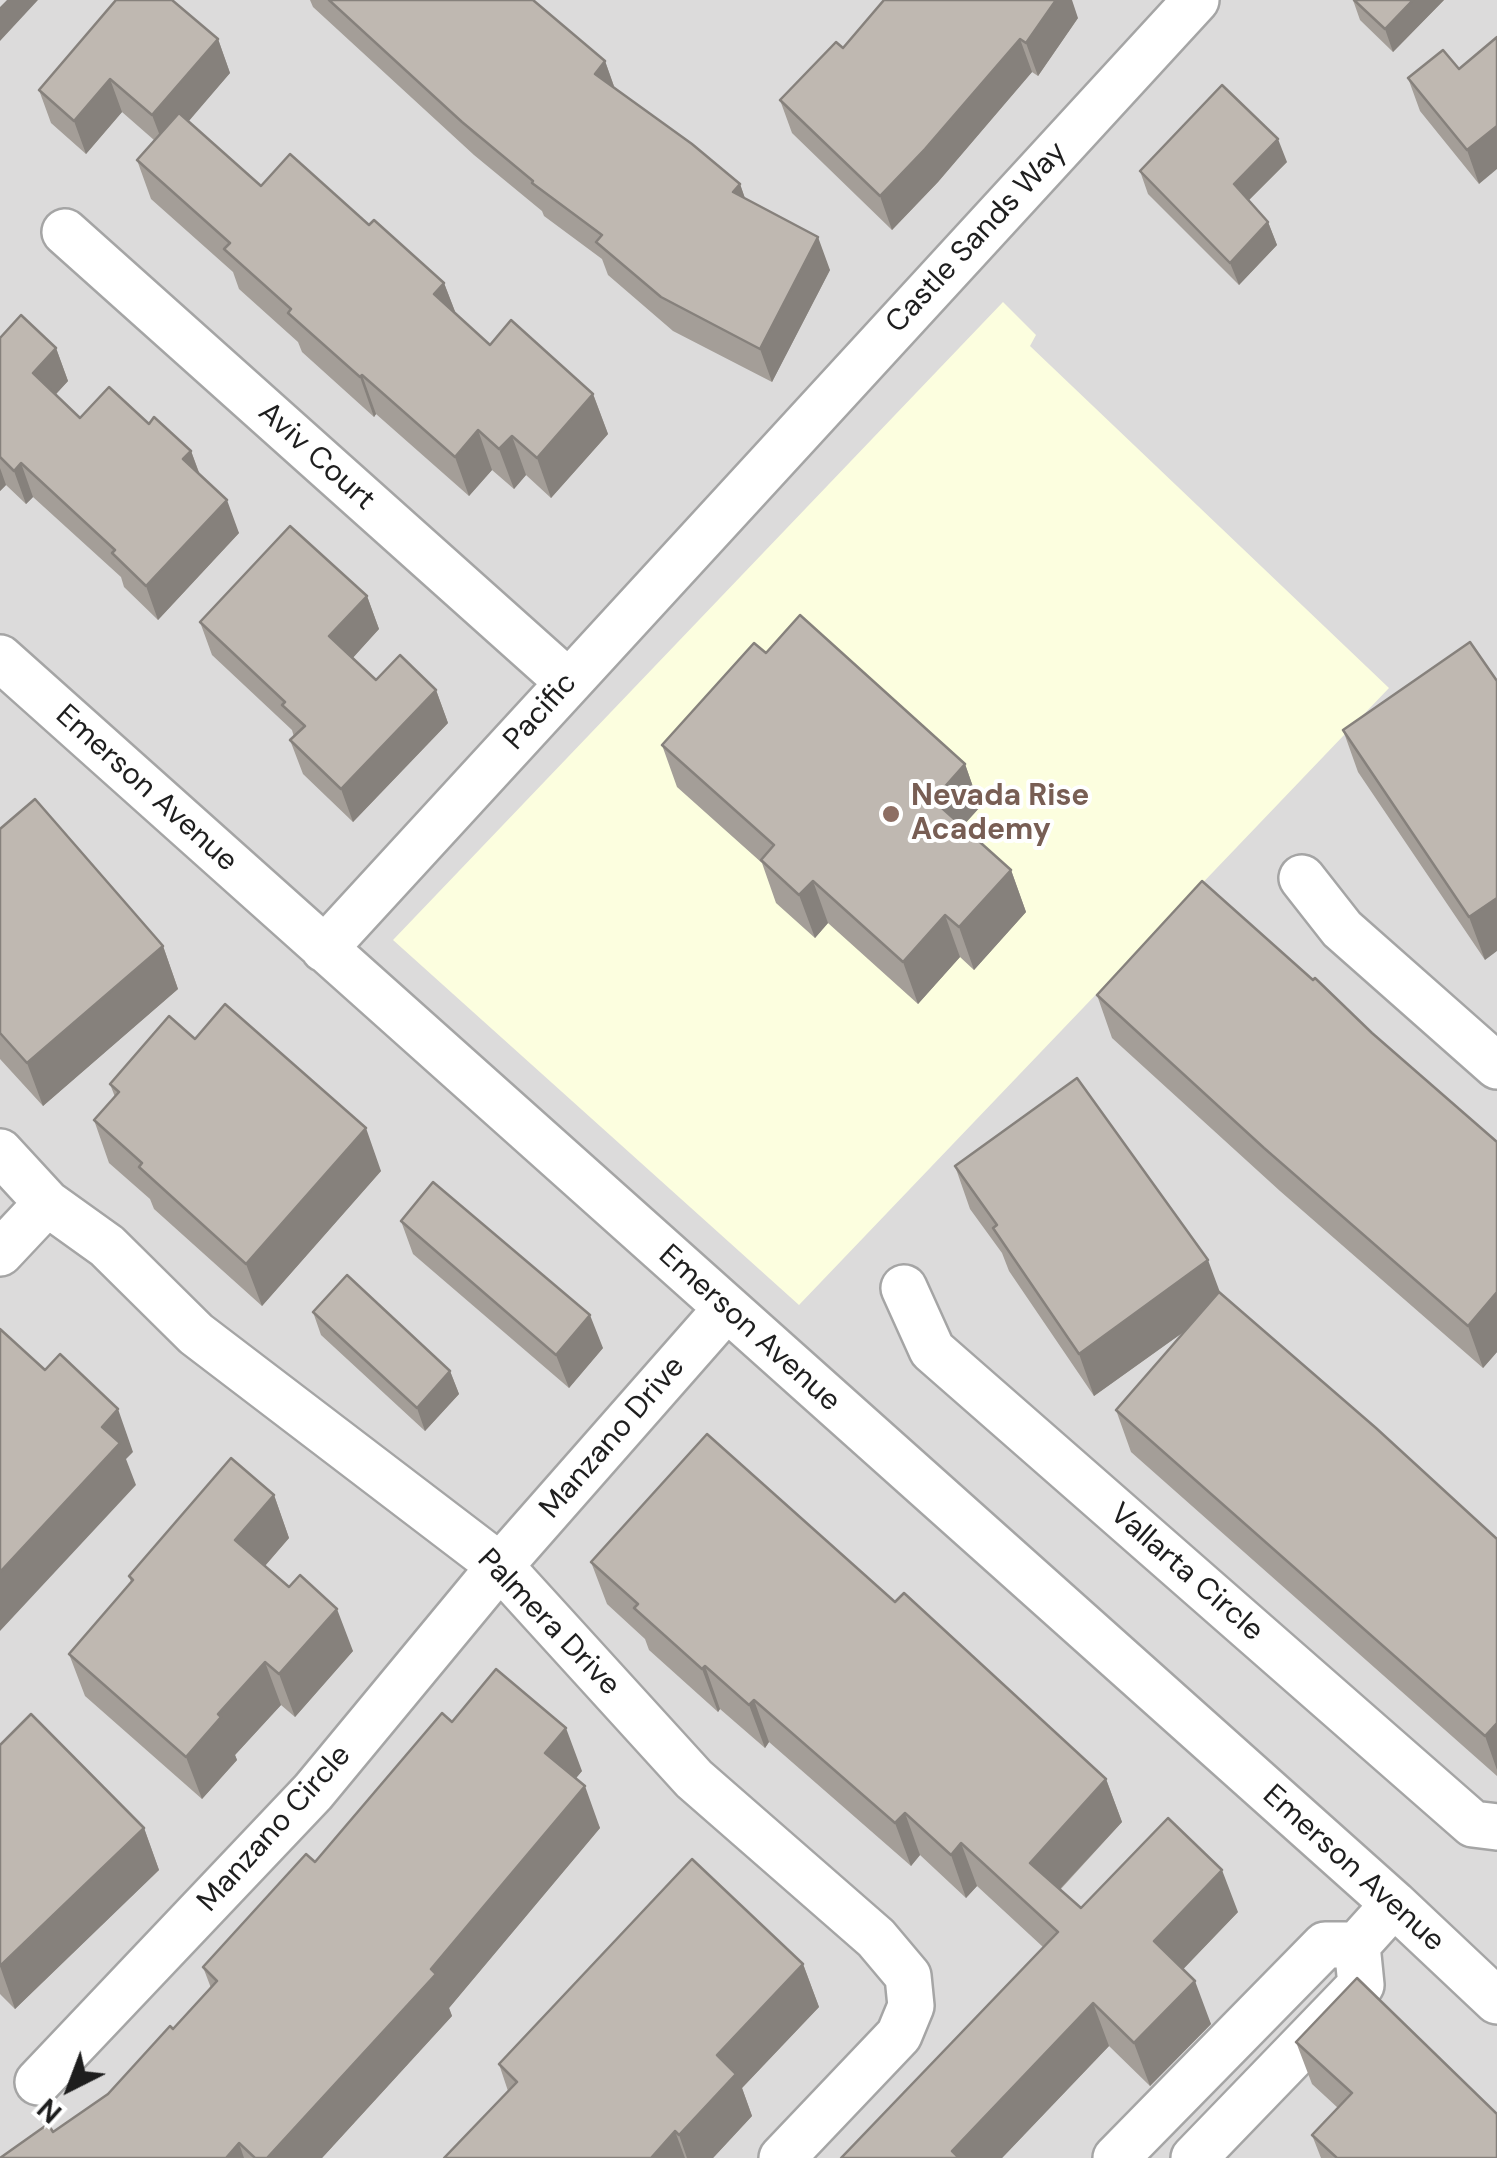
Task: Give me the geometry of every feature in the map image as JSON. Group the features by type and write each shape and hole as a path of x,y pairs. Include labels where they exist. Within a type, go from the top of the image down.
{"street":[{"name":"Castle Sands Way","path":"759,475 1196,0"},
{"name":"Aviv Court","path":"64,232 568,682"},
{"name":"Pacific","path":"324,949 759,475"},
{"name":"Emerson Avenue","path":"0,658 1394,1904 1497,2001"},
{"path":"1302,878 1342,930 1497,1066"},
{"name":"Palmera Drive","path":"0,1152 47,1203 107,1246 196,1334 500,1566 694,1779 876,1938 908,1976 911,2006 899,2035 782,2158"},
{"path":"0,1253 47,1203"},
{"name":"Vallarta Circle","path":"904,1288 932,1350 1472,1824 1497,1827"},
{"name":"Manzano Drive","path":"500,1566 726,1309"},
{"name":"Manzano Circle","path":"38,2082 313,1792 500,1566"},
{"path":"1194,2158 1361,1985 1357,1945 1394,1904"},
{"path":"1116,2158 1325,1945 1357,1945"}],"shaded area":[{"path":"0,0 1497,0 1497,2158 0,2158"},
{"name":"Nevada Rise Academy","path":"1003,302 1036,335 1030,346 1389,688 799,1305 393,940"}],"building":[{"path":"116,0 172,0 218,39 152,115 110,79 74,121 39,90"},
{"path":"329,0 533,0 605,61 595,74 740,184 733,192 818,237 760,349 661,297 596,242 602,235 532,183"},
{"path":"884,0 1056,0 1026,43 1020,39 880,196 780,100 836,42 843,48"},
{"path":"1354,0 1413,0 1385,29"},
{"path":"1497,37 1497,126 1467,150 1408,78 1443,50 1459,69"},
{"path":"1222,85 1278,139 1234,184 1268,222 1230,263 1140,171"},
{"path":"179,113 261,186 290,154 369,225 374,220 444,283 434,294 490,345 511,320 593,394 537,458 512,436 499,449 478,430 455,457 288,313 291,309 224,249 230,243 137,160"},
{"path":"21,315 56,348 33,373 80,418 109,387 149,424 154,417 191,451 183,459 227,500 146,586 112,553 115,550 21,463 14,471 0,457 0,338"},
{"path":"290,526 367,596 329,636 376,680 400,655 436,690 341,789 290,740 305,726 282,705 285,702 200,622"},
{"path":"800,615 965,764 933,800 1011,870 959,927 945,915 903,962 813,881 799,895 761,860 774,845 662,745 754,643 766,653"},
{"path":"1470,642 1497,681 1497,898 1469,917 1343,730"},
{"path":"35,799 163,946 27,1063 0,1033 0,829"},
{"path":"1202,881 1497,1142 1497,1292 1468,1326 1097,995"},
{"path":"225,1004 366,1128 246,1264 139,1167 142,1163 94,1120 119,1092 110,1084 169,1016 195,1039"},
{"path":"1077,1078 1208,1260 1079,1354 955,1166"},
{"path":"433,1182 590,1315 556,1355 401,1221"},
{"path":"347,1275 450,1371 417,1408 313,1312"},
{"path":"1219,1292 1497,1539 1497,1723 1485,1736 1116,1410"},
{"path":"0,1329 45,1370 60,1354 118,1409 102,1427 120,1443 0,1572"},
{"path":"707,1434 895,1602 904,1593 1106,1779 1030,1863 1081,1908 1168,1818 1222,1870 1154,1941 1195,1981 1134,2043 1093,2003 952,2151 959,2158 841,2158 1058,1932 961,1843 951,1855 905,1813 895,1823 754,1700 749,1705 705,1666 702,1669 634,1608 638,1604 591,1562"},
{"path":"231,1458 274,1495 235,1540 289,1587 300,1575 337,1609 279,1674 265,1662 186,1757 69,1654 133,1580 129,1576"},
{"path":"496,1669 566,1728 545,1753 585,1786 431,1969 436,1974 267,2158 255,2158 239,2143 226,2158 0,2158 48,2124 53,2132 108,2094 217,1981 203,1967 306,1854 315,1862 442,1713 452,1722"},
{"path":"31,1714 144,1828 0,1966 0,1745"},
{"path":"692,1859 803,1964 717,2055 736,2074 679,2135 675,2131 651,2158 444,2158 517,2082 499,2064"},
{"path":"1357,1978 1497,2114 1497,2158 1337,2158 1312,2135 1352,2093 1296,2042"}],"place":[{"name":"Nevada Rise Academy","path":"891,814"}]}
